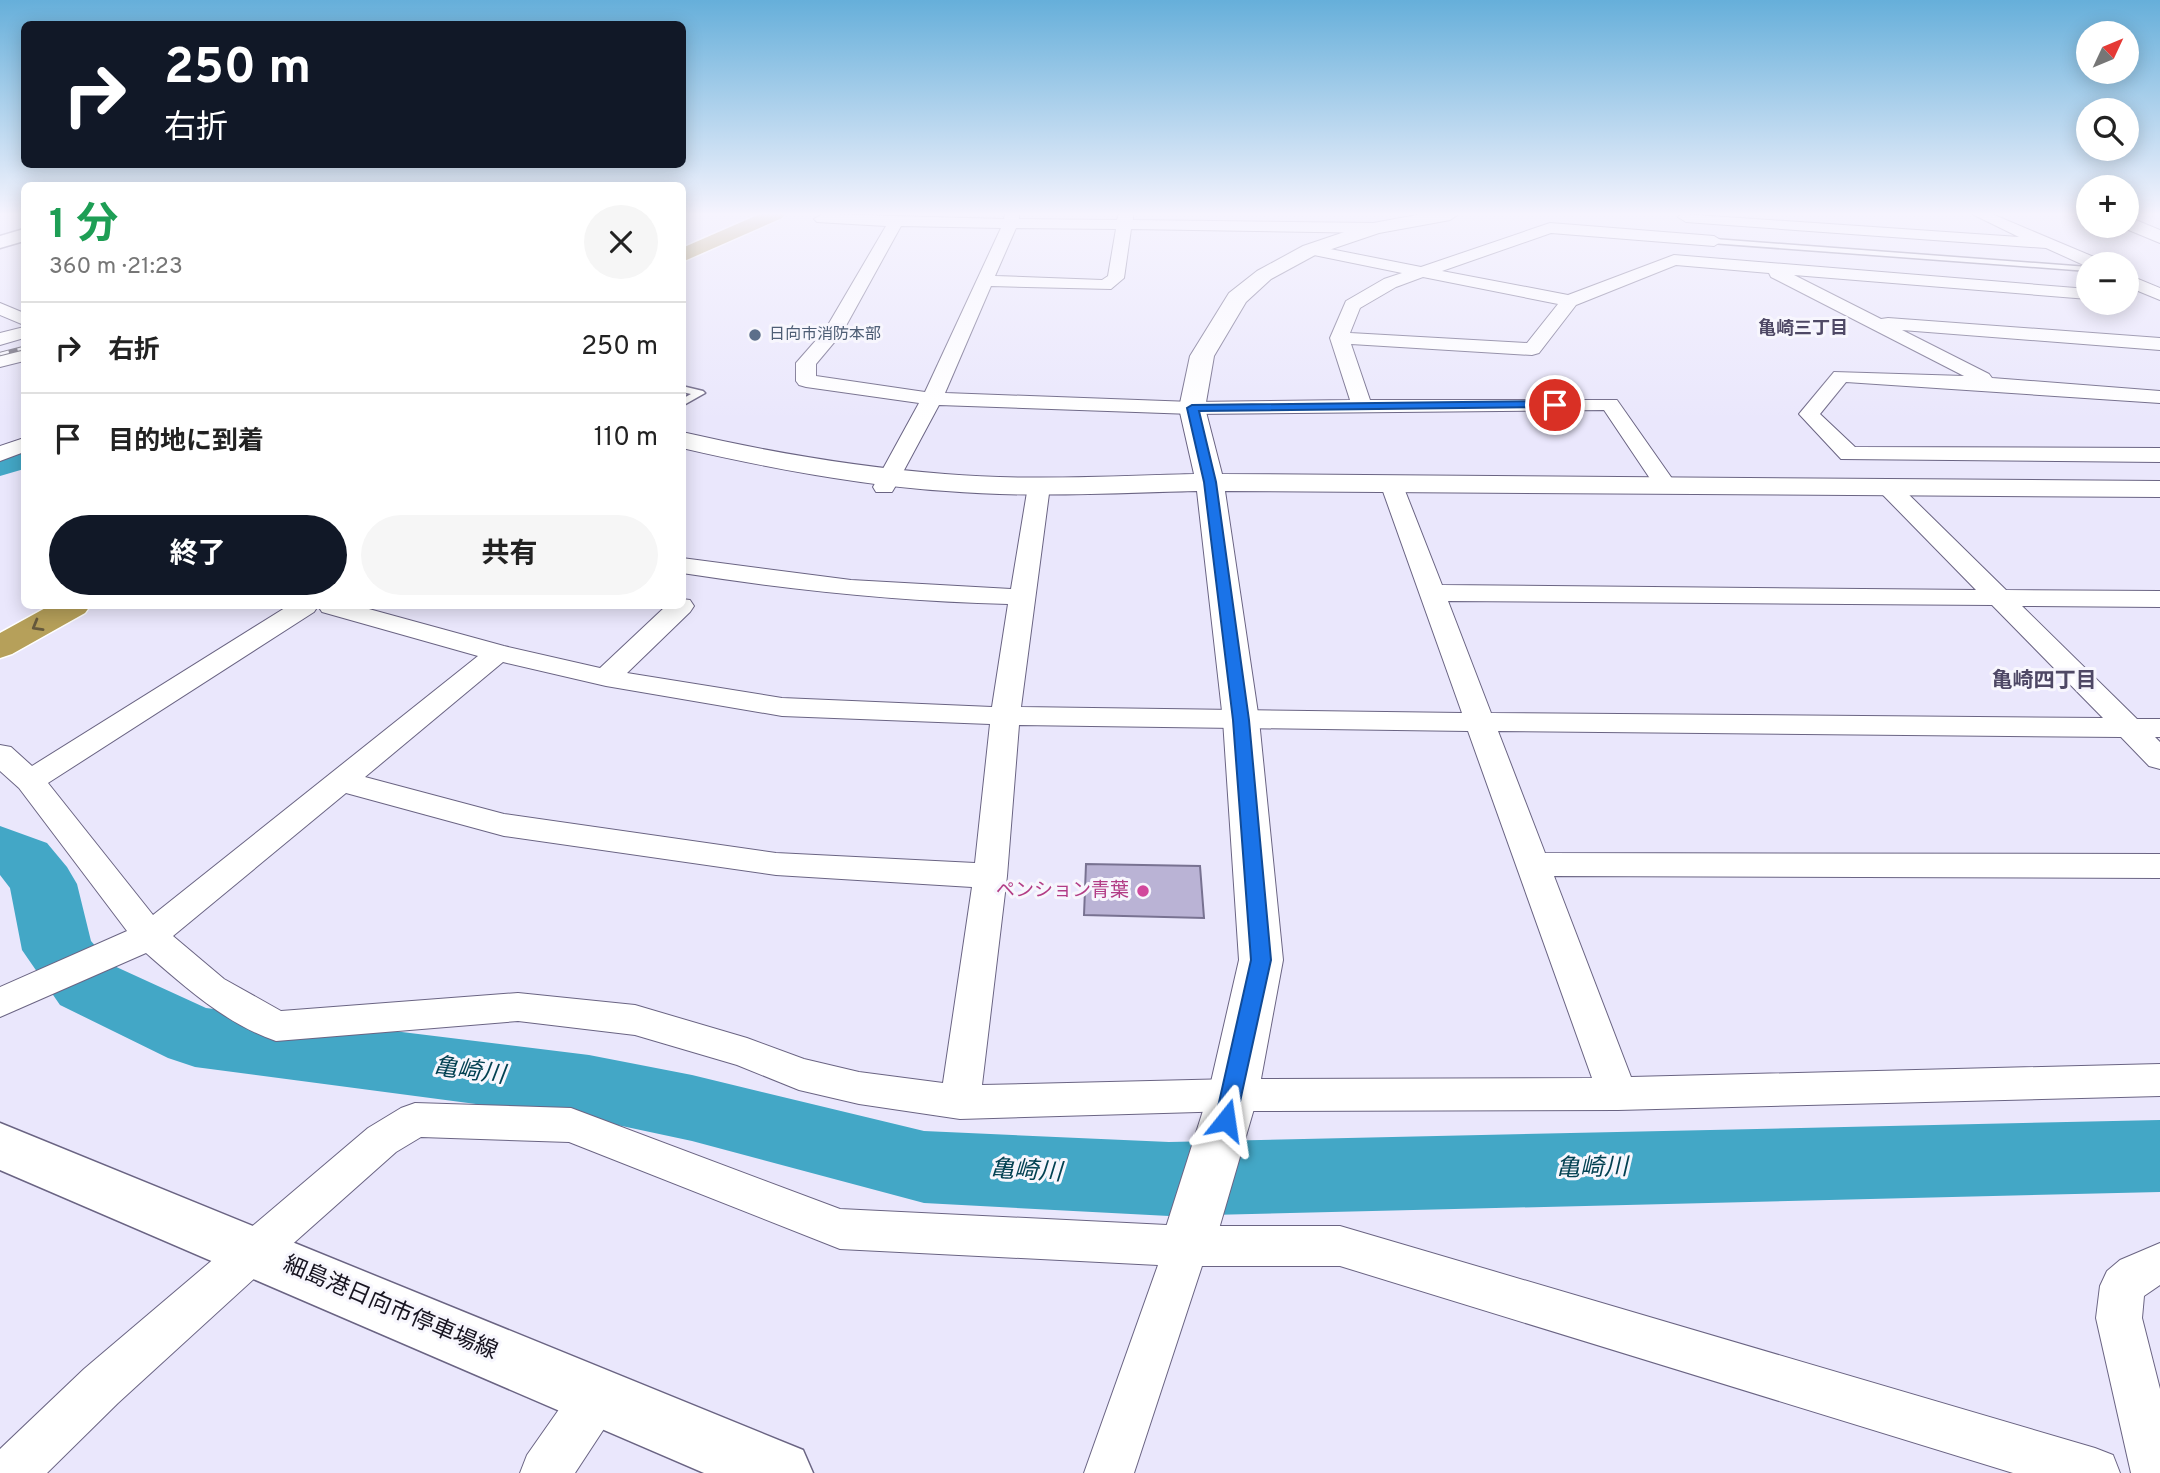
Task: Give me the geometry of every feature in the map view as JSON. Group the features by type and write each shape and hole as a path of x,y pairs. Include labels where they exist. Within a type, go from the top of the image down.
{"highway":[{"path":"0,618 21,606"},
{"path":"0,647 68,609"}],"main road":[{"name":"細島港日向市停車場線","path":"0,1146 780,1473"}],"street":[{"path":"861,283 832,333 806,363 806,381 932,399 1192,408 1610,404 1667,487"},
{"path":"888,482 932,399 982,283"},
{"path":"1036,283 1105,285 1109,283"},
{"path":"1109,1473 1187,1247 1233,1095 1261,960 1241,720 1211,490 1192,408 1202,356 1237,298 1255,283"},
{"path":"1362,406 1339,338 1352,304 1391,283"},
{"path":"1480,283 1570,301"},
{"path":"1339,338 1532,349 1570,301 1616,283"},
{"path":"1796,283 1995,384"},
{"path":"1953,283 2076,293"},
{"path":"2139,285 2160,295"},
{"path":"2139,299 2160,300"},
{"path":"2,311 21,319"},
{"path":"1872,322 2160,344"},
{"path":"0,340 21,334"},
{"path":"0,361 21,356"},
{"path":"2160,397 1995,384 1841,376 1809,414 1849,454 2160,455"},
{"path":"686,441 940,494 1211,490 1896,495 2160,489"},
{"path":"0,454 21,445"},
{"path":"686,458 745,470 888,482"},
{"path":"1394,491 1667,487 2160,504"},
{"path":"1394,491 1618,1094"},
{"path":"960,1102 990,876 1005,716 1038,492"},
{"path":"1896,495 2160,759"},
{"path":"686,566 772,580 867,590 1022,597"},
{"path":"686,601 717,570"},
{"path":"1432,593 2160,599"},
{"path":"30,781 300,609"},
{"path":"342,609 498,653 606,678 782,707 1005,716 1241,720 2160,728"},
{"path":"606,678 678,609"},
{"path":"0,1003 150,936 498,653"},
{"path":"0,754 30,781 150,936 211,989 276,1026 518,1007 635,1020 747,1053 799,1074 859,1088 960,1102 1233,1095 1618,1094 2160,1080"},
{"path":"341,781 504,825 776,864 990,876"},
{"path":"1533,864 2160,866"},
{"path":"11,1473 101,1386 253,1251 382,1140 415,1120 571,1125 840,1229 1187,1247 1340,1246 2095,1473"},
{"path":"2156,1473 2119,1318 2123,1286 2136,1275 2160,1263"},
{"path":"545,1473 598,1395"}],"lane":[{"path":"686,390 700,393 686,401"}],"building":[{"name":"ペンション青葉","path":"1086,864 1200,866 1204,918 1084,915"}],"waterway":[{"name":"亀崎川","path":"0,463 21,454"},
{"name":"亀崎川","path":"0,848 24,859 43,884 58,950 86,985 195,1037 589,1087 692,1108 924,1167 1169,1179 2160,1156"}],"railway":[{"path":"0,354 21,349"}],"place":[{"name":"日向市消防本部","path":"755,335"},
{"name":"ペンション青葉","path":"1143,891"}],"district":[{"name":"亀崎三丁目","path":"1803,329"},
{"name":"亀崎四丁目","path":"2044,681"}],"route":[{"path":"1226,1120 1261,960 1241,720 1210,482 1192,408 1555,405"}]}
